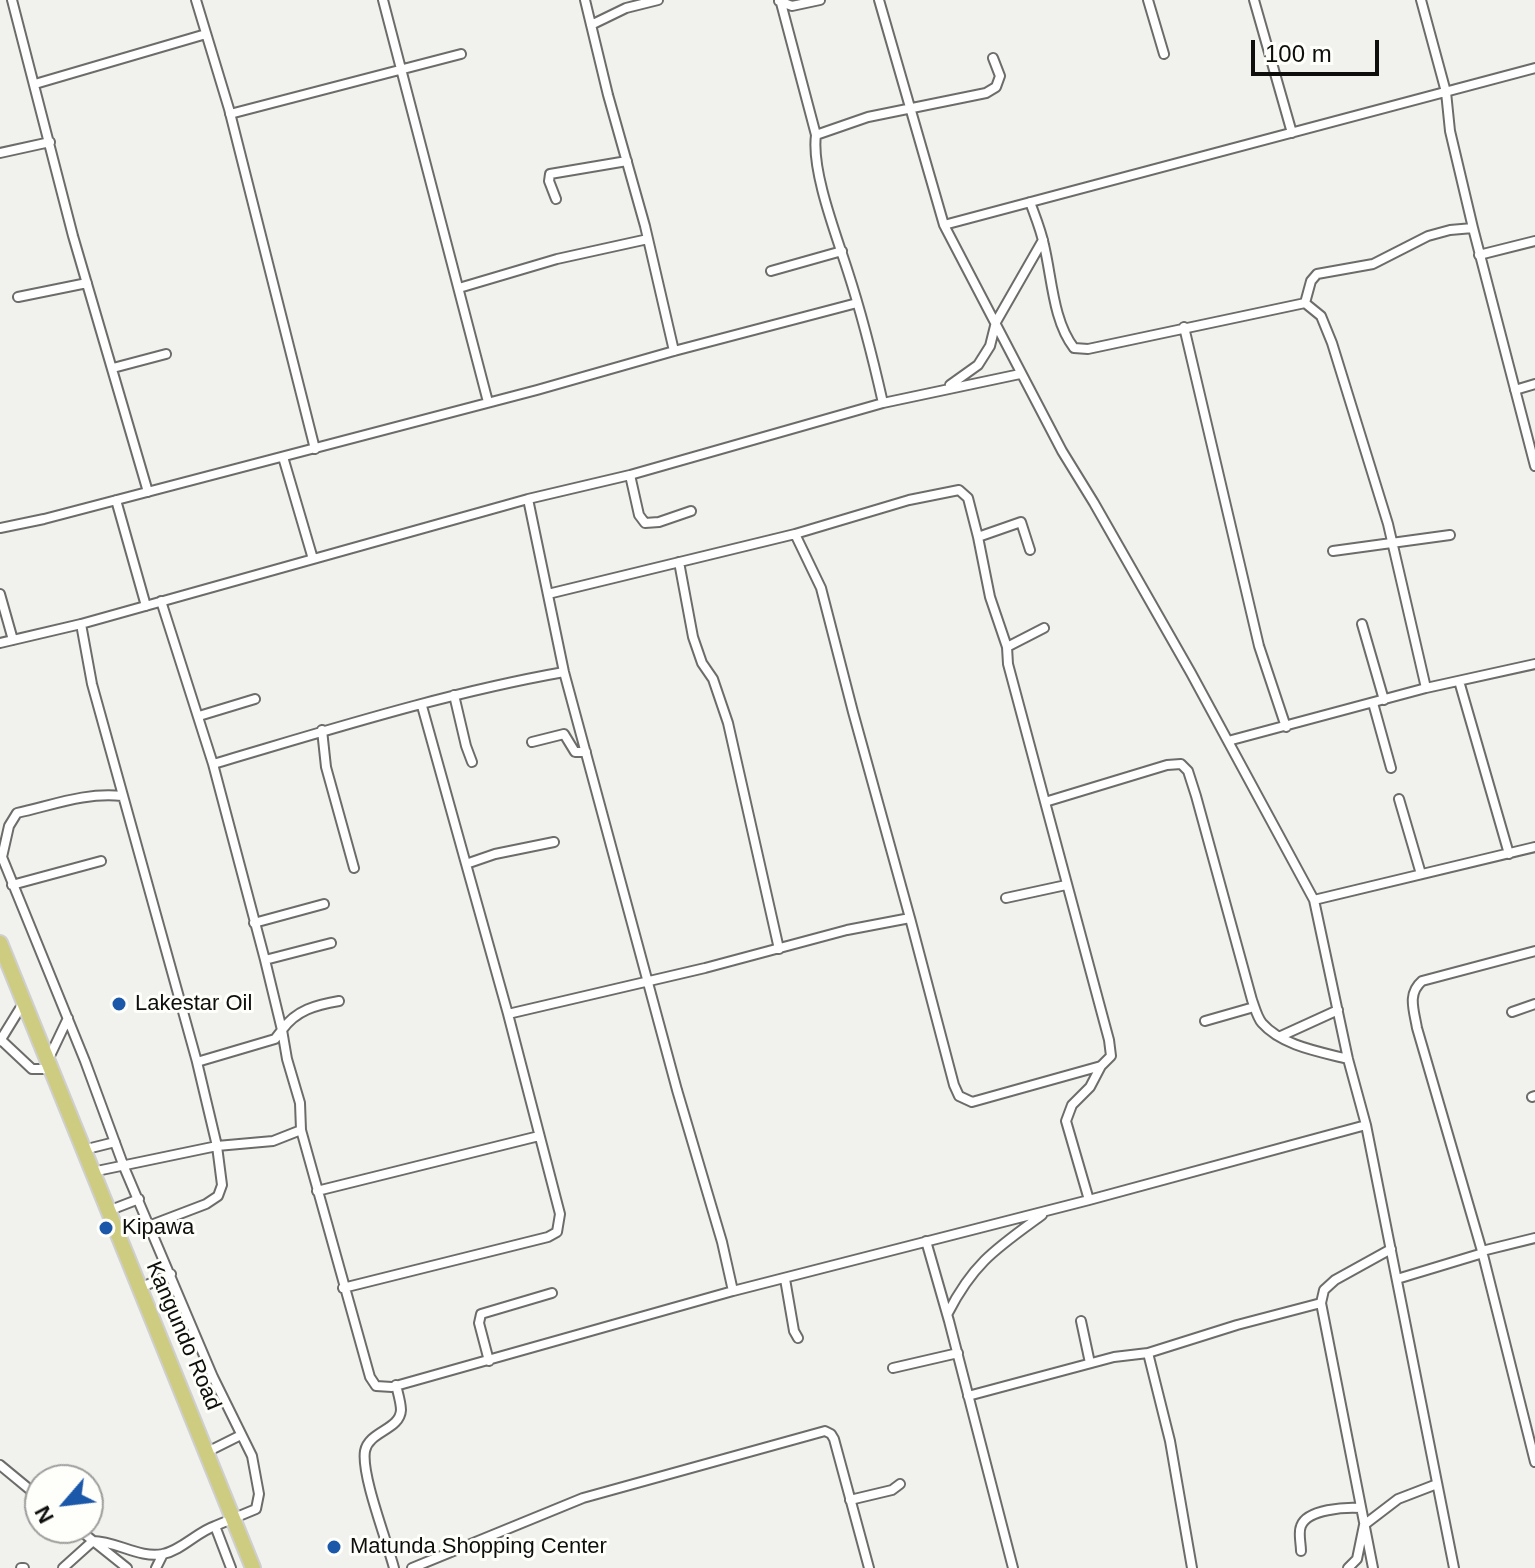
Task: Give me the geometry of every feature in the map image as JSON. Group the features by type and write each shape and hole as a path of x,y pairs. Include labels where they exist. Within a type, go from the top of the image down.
{"highway":[{"name":"Kangundo Road","path":"0,943 253,1568"}],"street":[{"path":"12,0 87,283 148,492"},
{"path":"196,0 230,114 315,449"},
{"path":"383,0 488,402"},
{"path":"585,0 674,351"},
{"path":"591,25 626,8 658,0"},
{"path":"780,1 792,6 820,0"},
{"path":"879,0 944,225 1020,374 1228,741 1314,900 1348,1059 1366,1125 1454,1568"},
{"path":"1148,0 1164,54"},
{"path":"1254,0 1292,133"},
{"path":"1421,0 1446,92 1450,131 1479,255 1535,466"},
{"path":"780,1 816,135 821,183 883,403"},
{"path":"35,84 206,34"},
{"path":"230,114 461,54"},
{"path":"816,135 868,117 986,93 996,87 1000,76 993,58"},
{"path":"944,225 1535,68"},
{"path":"0,153 50,142"},
{"path":"556,199 549,181 550,174 627,161"},
{"path":"1030,202 1043,240 1066,338 1074,348 1088,349 1305,303"},
{"path":"1305,303 1311,281 1317,274 1373,264 1428,236 1473,228"},
{"path":"459,288 557,259 648,239"},
{"path":"946,388 978,365 990,346 996,322 1043,240"},
{"path":"1479,255 1535,241"},
{"path":"771,271 842,251"},
{"path":"18,297 87,283"},
{"path":"0,528 315,449 857,303"},
{"path":"1305,303 1321,316 1332,343 1392,541 1426,688"},
{"path":"1184,327 1259,646 1286,727"},
{"path":"113,368 166,354"},
{"path":"0,643 81,624 528,499 630,475 883,403 1020,374"},
{"path":"1515,390 1535,384"},
{"path":"283,457 313,559"},
{"path":"630,475 639,515 645,523 659,522 691,511"},
{"path":"548,594 795,534 909,500 959,490 968,498 990,597 1007,647 1008,664 1109,1040 1111,1056 1101,1066 1090,1087 1072,1105 1066,1121 1089,1200"},
{"path":"528,499 564,672 733,1291"},
{"path":"116,500 146,606"},
{"path":"978,537 1021,522 1030,550"},
{"path":"795,534 821,588 959,1096 972,1102 1101,1066"},
{"path":"1333,551 1450,535"},
{"path":"679,562 693,637 725,713 779,949"},
{"path":"0,594 13,640"},
{"path":"161,601 213,764 300,1103 301,1130 343,1288 370,1377 376,1386 396,1385 489,1361 733,1291 1366,1125"},
{"path":"81,624 92,684 197,1062 217,1146 222,1185 218,1196 206,1204 151,1225"},
{"path":"1362,624 1384,700"},
{"path":"1007,647 1044,628"},
{"path":"1228,741 1426,688 1535,664"},
{"path":"213,764 322,730 422,706 454,695 564,672"},
{"path":"1459,681 1509,854"},
{"path":"454,695 472,762"},
{"path":"199,716 255,699"},
{"path":"1373,703 1391,768"},
{"path":"343,1288 548,1237 557,1232 560,1214 422,706"},
{"path":"322,730 326,767 354,868"},
{"path":"532,742 564,734 575,752 586,752"},
{"path":"1045,802 1154,769 1181,764 1188,771 1196,796 1260,1021 1306,1048 1348,1059"},
{"path":"104,1542 139,1552 163,1554 215,1526 256,1509 259,1494 256,1465 213,1377 124,1167 68,1018 1,856 9,826 17,813 76,797 99,794 122,796"},
{"path":"1399,799 1421,874"},
{"path":"466,864 495,854 554,842"},
{"path":"1314,900 1535,847"},
{"path":"12,885 101,861"},
{"path":"1006,898 1066,885"},
{"path":"254,923 324,904"},
{"path":"508,1014 847,930 910,918"},
{"path":"265,960 331,943"},
{"path":"1535,951 1422,981 1414,989 1412,998 1417,1028 1482,1252 1535,1462"},
{"path":"197,1062 267,1043 275,1039 290,1019 299,1013 339,1001"},
{"path":"24,1002 0,1040 32,1069 50,1064 68,1018"},
{"path":"1512,1012 1535,1004"},
{"path":"1205,1021 1254,1007"},
{"path":"1281,1036 1338,1010"},
{"path":"92,1172 217,1146 273,1141 301,1130"},
{"path":"317,1191 539,1136"},
{"path":"83,1150 115,1142"},
{"path":"108,1211 139,1199"},
{"path":"947,1314 964,1282 989,1254 1047,1211"},
{"path":"1397,1279 1535,1238"},
{"path":"926,1241 1013,1568"},
{"path":"1373,1568 1321,1303 1324,1290 1335,1280 1391,1249"},
{"path":"140,1288 171,1274"},
{"path":"785,1279 794,1331 798,1338"},
{"path":"489,1361 479,1323 481,1314 552,1293"},
{"path":"968,1396 1090,1363 1148,1353 1321,1303"},
{"path":"1081,1321 1090,1363"},
{"path":"893,1368 958,1353"},
{"path":"1148,1353 1170,1441 1192,1568"},
{"path":"394,1568 368,1476 365,1453 368,1442 397,1420 401,1412 396,1385"},
{"path":"412,1568 583,1498 825,1431 834,1439 869,1568"},
{"path":"207,1452 241,1435"},
{"path":"0,1465 24,1485"},
{"path":"850,1500 892,1490 900,1484"},
{"path":"1348,1568 1357,1559 1364,1525 1398,1499 1437,1484"},
{"path":"1301,1551 1300,1528 1304,1520 1330,1509 1361,1508"},
{"path":"215,1526 231,1568"},
{"path":"63,1568 90,1544"},
{"path":"97,1544 127,1568"},
{"path":"156,1568 163,1554"}],"place":[{"name":"Lakestar Oil","path":"119,1004"},
{"name":"Kipawa","path":"106,1228"},
{"name":"Matunda Shopping Center","path":"334,1547"}]}
